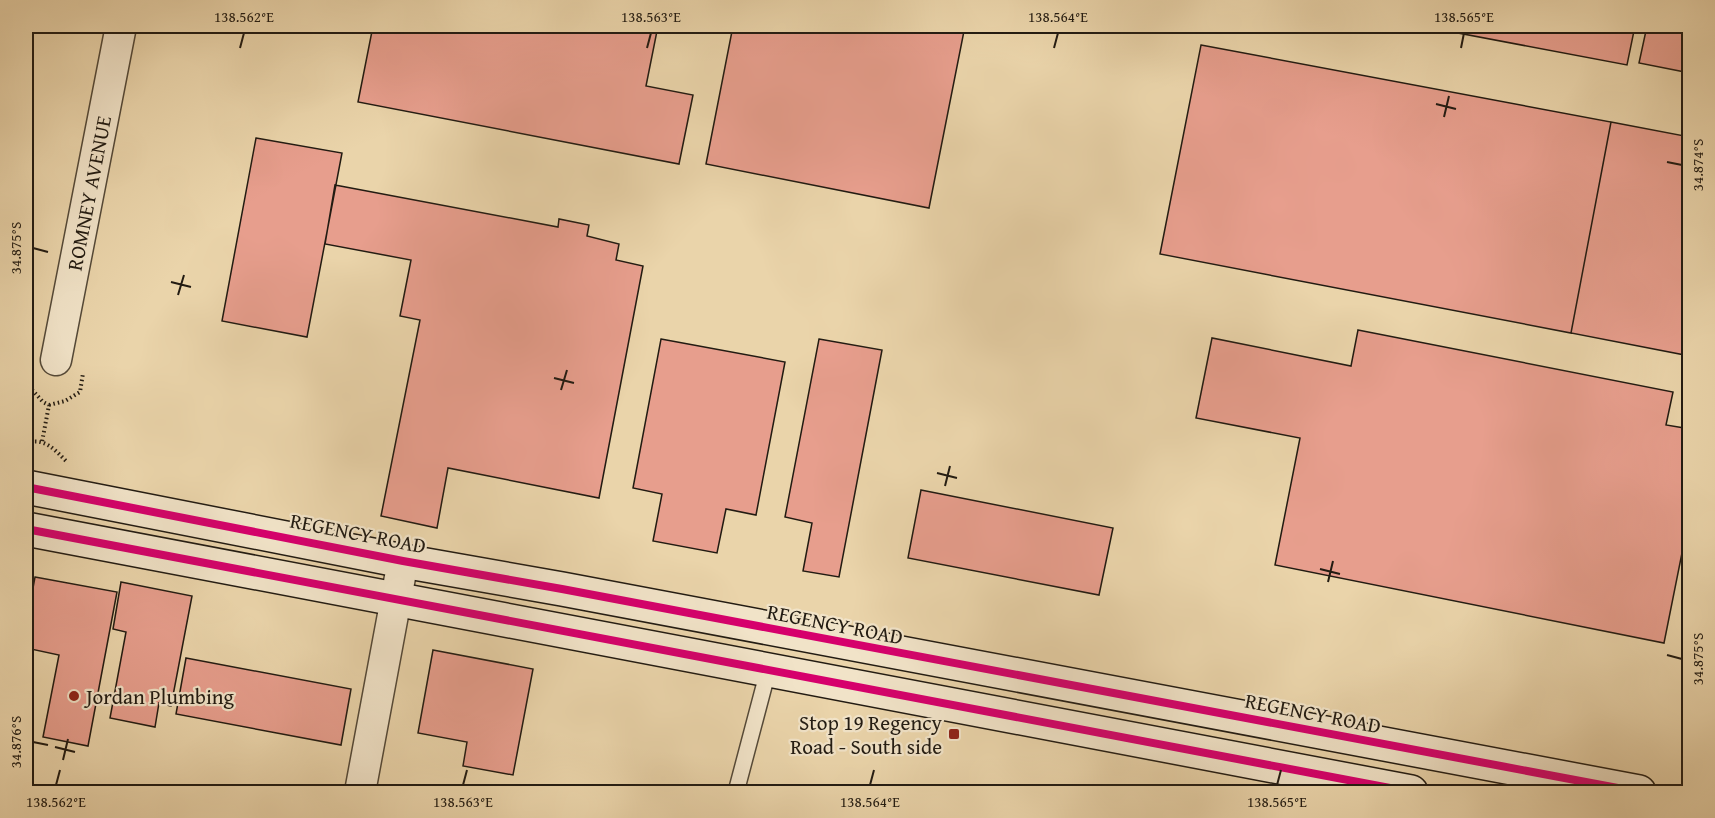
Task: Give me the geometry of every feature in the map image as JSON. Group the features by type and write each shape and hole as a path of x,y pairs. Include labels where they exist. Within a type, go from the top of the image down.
{"main road":[{"name":"REGENCY ROAD","path":"26,487 404,561 1639,792"},
{"path":"26,529 1410,792"}],"street":[{"name":"ROMNEY AVENUE","path":"56,360 121,26"},
{"path":"360,792 404,561"}],"lane":[{"path":"736,792 768,671"}],"path":[{"path":"26,382 38,398 48,405 42,442"},
{"path":"26,443 42,442 52,447 74,469"}],"building":[{"path":"373,26 658,26 646,86 693,95 679,164 358,102"},
{"path":"733,26 965,26 929,208 706,164"},
{"path":"1421,26 1635,26 1627,65"},
{"path":"1647,26 1690,26 1690,73 1639,63"},
{"path":"1201,45 1611,122 1571,333 1160,254"},
{"path":"1611,122 1690,137 1690,356 1571,333"},
{"path":"256,138 342,153 307,337 222,321"},
{"path":"335,185 558,227 559,219 589,225 587,236 619,244 616,260 643,266 599,498 448,468 437,528 381,516 420,320 400,316 411,260 325,244"},
{"path":"1358,330 1673,392 1666,425 1690,429 1690,513 1664,643 1275,565 1300,438 1196,418 1212,338 1351,366"},
{"path":"661,339 785,362 756,515 726,509 717,553 653,541 662,494 633,488"},
{"path":"819,339 882,350 839,577 803,571 812,523 785,517"},
{"path":"921,490 1113,528 1099,595 908,558"},
{"name":"Jordan Plumbing","path":"35,577 117,592 88,746 43,737 59,655 26,648 26,626"},
{"path":"121,582 192,596 171,706 159,703 155,727 110,718 126,632 113,629"},
{"path":"433,650 533,669 513,775 463,766 467,742 418,733"},
{"path":"186,658 351,689 341,745 176,714"}],"cycle path":[{"path":"26,487 403,561 1639,792"},
{"path":"26,529 1411,792"}],"place":[{"name":"Jordan Plumbing","path":"74,696"},
{"name":"Stop 19 Regency Road - South side","path":"954,734"}]}
